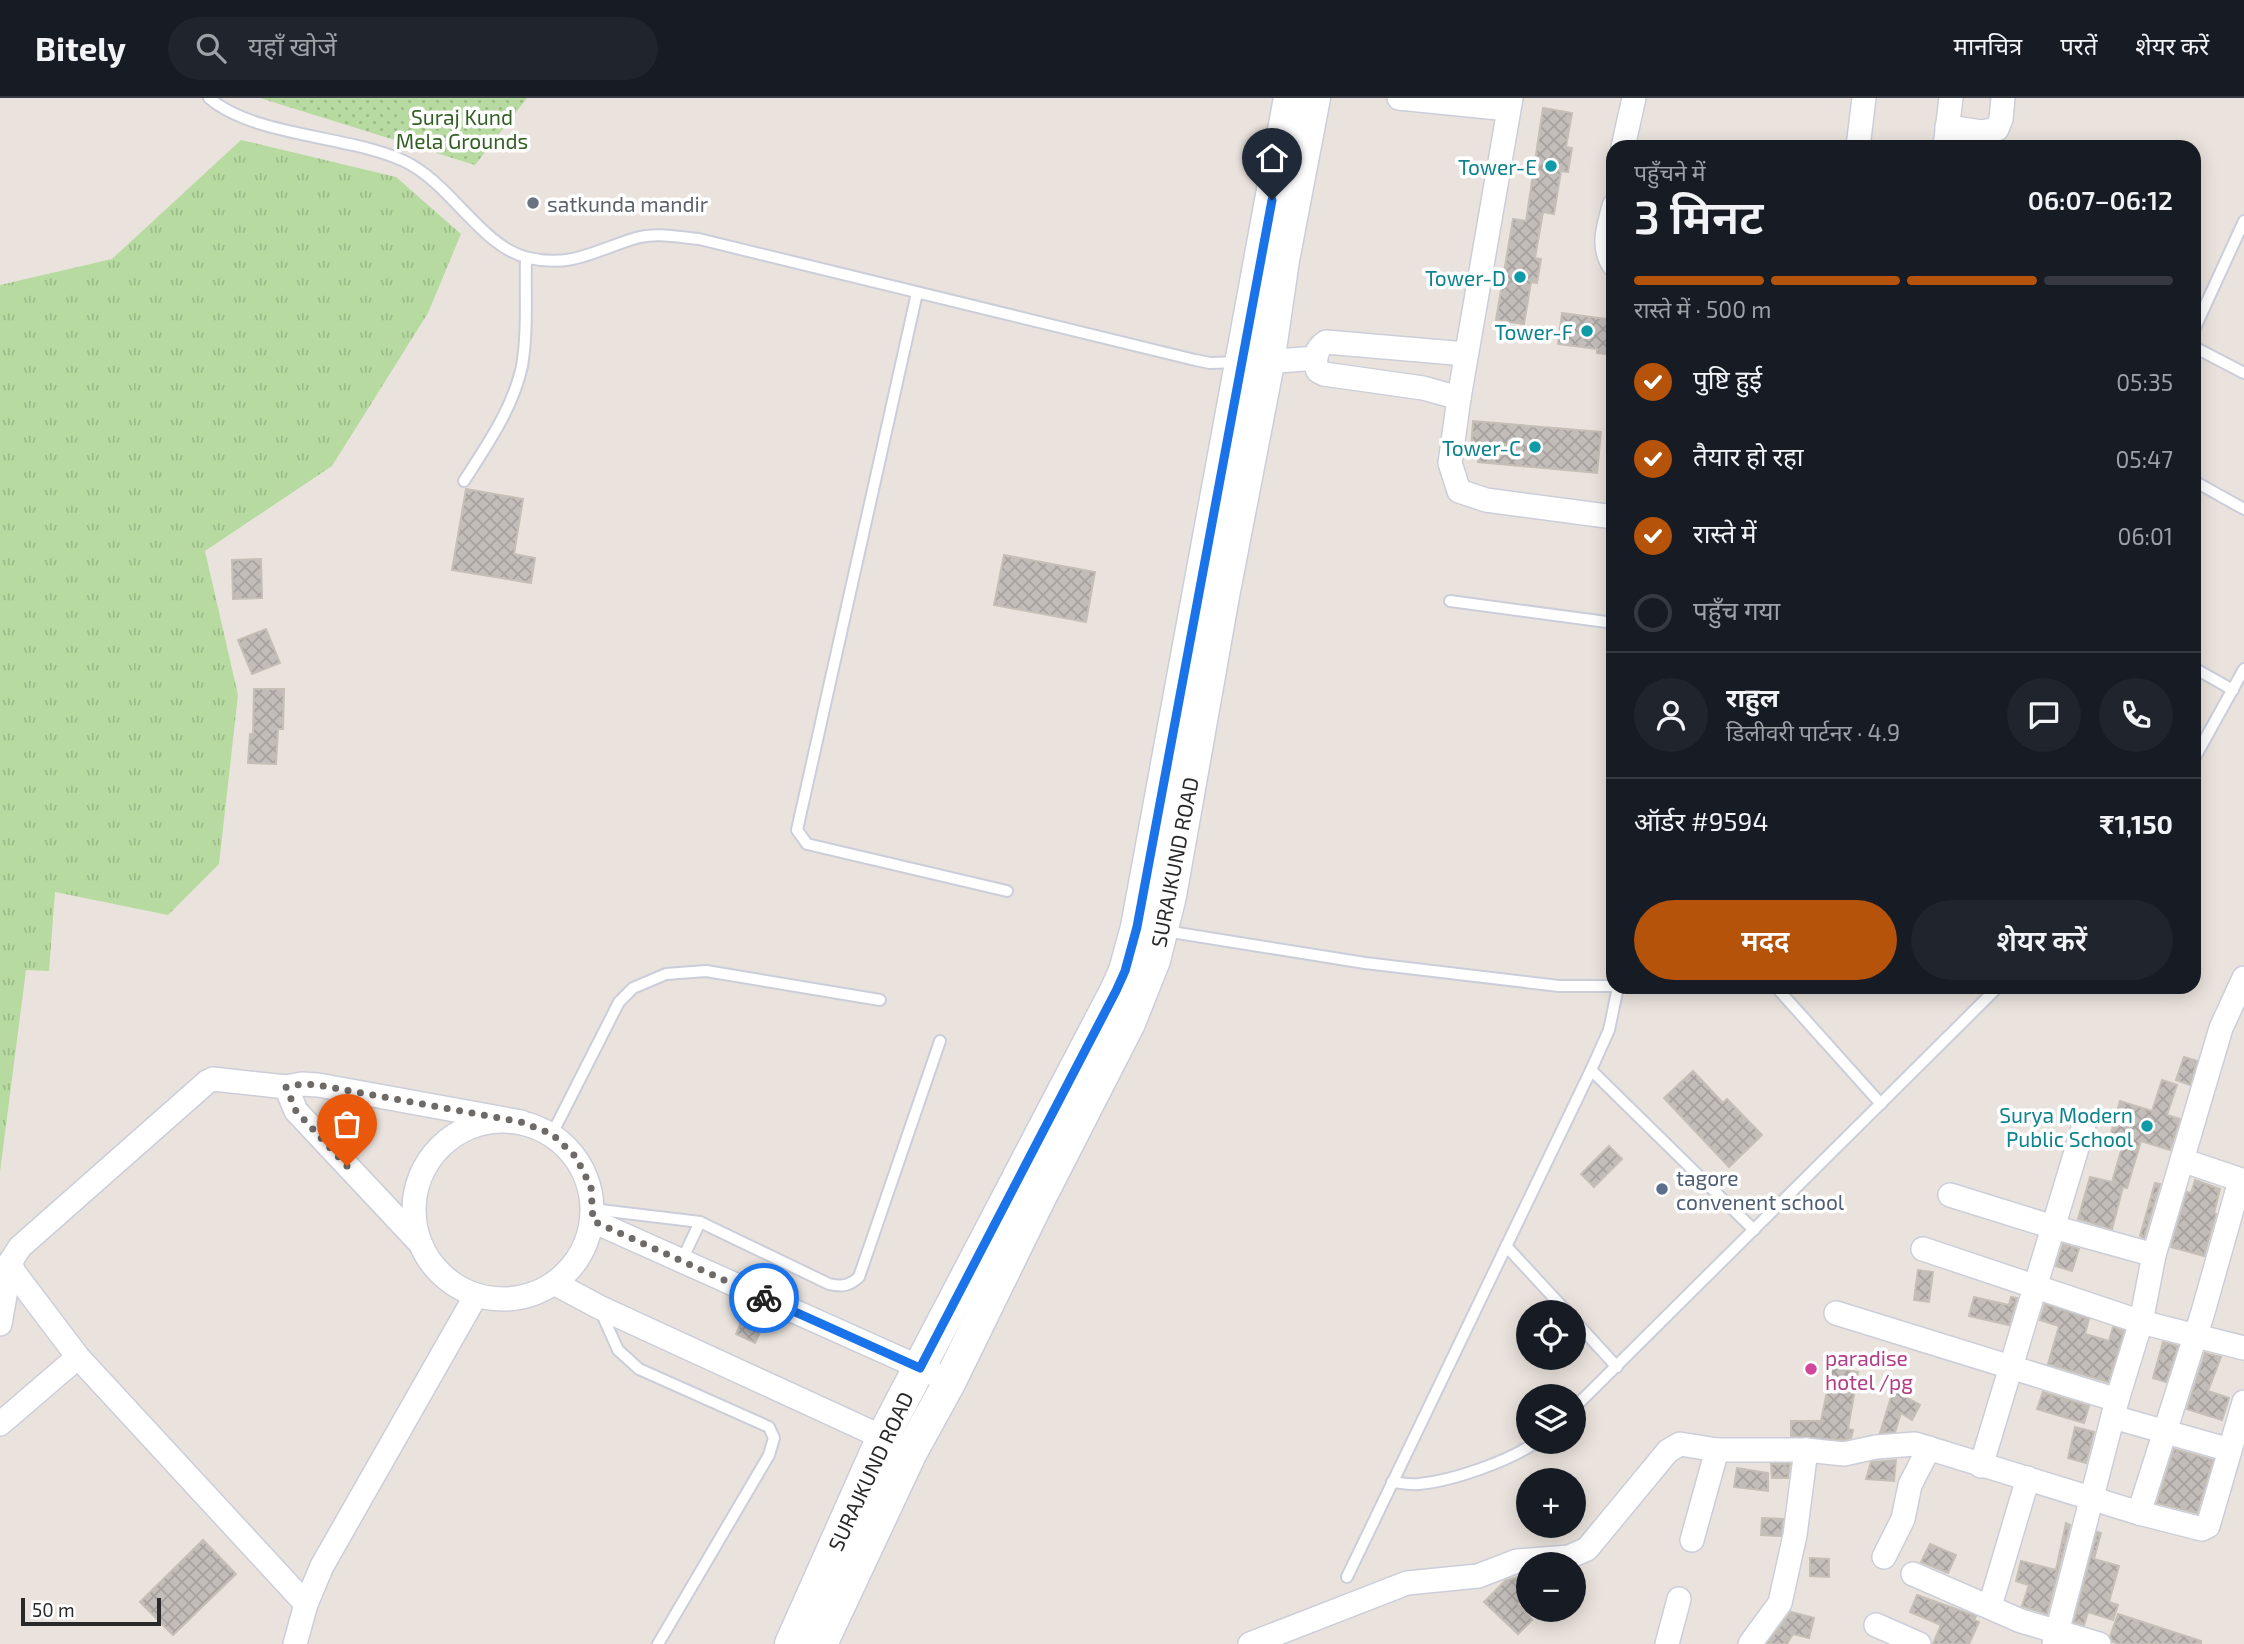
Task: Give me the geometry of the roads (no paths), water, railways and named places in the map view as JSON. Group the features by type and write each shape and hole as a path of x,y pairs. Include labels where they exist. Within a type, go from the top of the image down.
{"main road":[{"name":"SURAJKUND ROAD","path":"791,1644 883,1437 1116,991 1128,962 1170,896 1223,596 1290,98"},
{"name":"SURAJKUND ROAD","path":"1255,363 1283,260 1314,98"},
{"name":"SURAJKUND ROAD","path":"821,1644 911,1452 950,1381 1129,1023 1154,960 1149,928"}],"street":[{"path":"1399,98 1509,104 1450,463 1459,491 1486,500 1606,516"},
{"path":"1625,140 1634,98"},
{"path":"1859,140 1864,98"},
{"path":"1951,98 1946,137 1997,129 2003,98"},
{"path":"1459,397 1423,388 1324,374 1318,371 1316,358 1321,345 1326,342 1466,354"},
{"path":"1255,363 1316,358"},
{"path":"2055,1638 2115,1409 2141,1322 2154,1255 2221,1028 2241,991"},
{"path":"0,1324 11,1261 20,1247 207,1082 222,1078 286,1087 318,1085 521,1122 552,1134 576,1157 591,1187 593,1215 581,1256 556,1284 517,1300 475,1297 439,1275 417,1240 296,1111 286,1087"},
{"path":"417,1240 412,1203 424,1167 448,1138 483,1122 521,1122"},
{"path":"1981,1466 2084,1125"},
{"path":"2139,1513 2242,1181 2182,1160"},
{"path":"1950,1195 2154,1255"},
{"path":"593,1215 682,1261 950,1381"},
{"path":"1923,1249 2141,1322 2244,1348"},
{"path":"11,1261 13,1271 78,1357 306,1604"},
{"path":"556,1284 599,1307 911,1452"},
{"path":"295,1644 306,1604 322,1566 475,1297"},
{"path":"1836,1313 2011,1368 2115,1409 2163,1433 2230,1450"},
{"path":"0,1424 78,1357"},
{"path":"1250,1644 1407,1583 1478,1576 1517,1561 1578,1554 1587,1549 1668,1451 1680,1444 1717,1450 1806,1450 1844,1454 1876,1447 1915,1444 2139,1513 2202,1529 2208,1527 2244,1402"},
{"path":"1884,1557 1903,1519 1910,1485 1929,1448"},
{"path":"1692,1540 1717,1450"},
{"path":"1750,1644 1780,1603 1795,1535 1806,1450"},
{"path":"1990,1606 2028,1478"},
{"path":"1913,1574 1990,1606 2055,1638 2099,1644"},
{"path":"1667,1644 1679,1599"},
{"path":"1876,1625 1919,1644"}],"lane":[{"path":"209,98 244,118 369,149 405,162 434,179 494,240 526,258 559,262 587,257 638,238 664,235 699,239 1195,360 1210,363 1255,363"},
{"path":"2201,315 2244,221"},
{"path":"464,481 494,434 508,406 521,368 525,341 526,258"},
{"path":"918,293 797,830 807,844 1007,891"},
{"path":"2201,351 2244,373"},
{"path":"2201,485 2244,509"},
{"path":"1450,601 1606,622"},
{"path":"2201,747 2244,669"},
{"path":"2201,672 2233,690"},
{"path":"1149,928 1392,966 1559,986 1606,986"},
{"path":"552,1134 619,1002 634,988 666,974 706,971 880,1000"},
{"path":"1347,1577 1591,1070 1611,1022 1615,994"},
{"path":"1782,994 1881,1104"},
{"path":"1586,1397 1991,994"},
{"path":"593,1215 700,1222 829,1284 851,1284 859,1277 940,1041"},
{"path":"1591,1070 1754,1230"},
{"path":"682,1261 700,1222"},
{"path":"1506,1245 1556,1300"},
{"path":"599,1307 618,1350 639,1368 769,1427 774,1438 769,1455 658,1644"},
{"path":"1586,1333 1617,1367"},
{"path":"1392,1482 1418,1484 1443,1479 1495,1464 1516,1453"}],"place":[{"name":"Tower-E","path":"1551,166"},
{"name":"satkunda mandir","path":"533,203"},
{"name":"Tower-D","path":"1520,277"},
{"name":"Tower-F","path":"1587,331"},
{"name":"Tower-C","path":"1535,447"},
{"name":"Surya Modern Public School","path":"2147,1126"},
{"name":"tagore convenent school","path":"1662,1189"},
{"name":"paradise hotel /pg","path":"1811,1369"}],"park label":[{"name":"Suraj Kund Mela Grounds","path":"462,128"}]}
